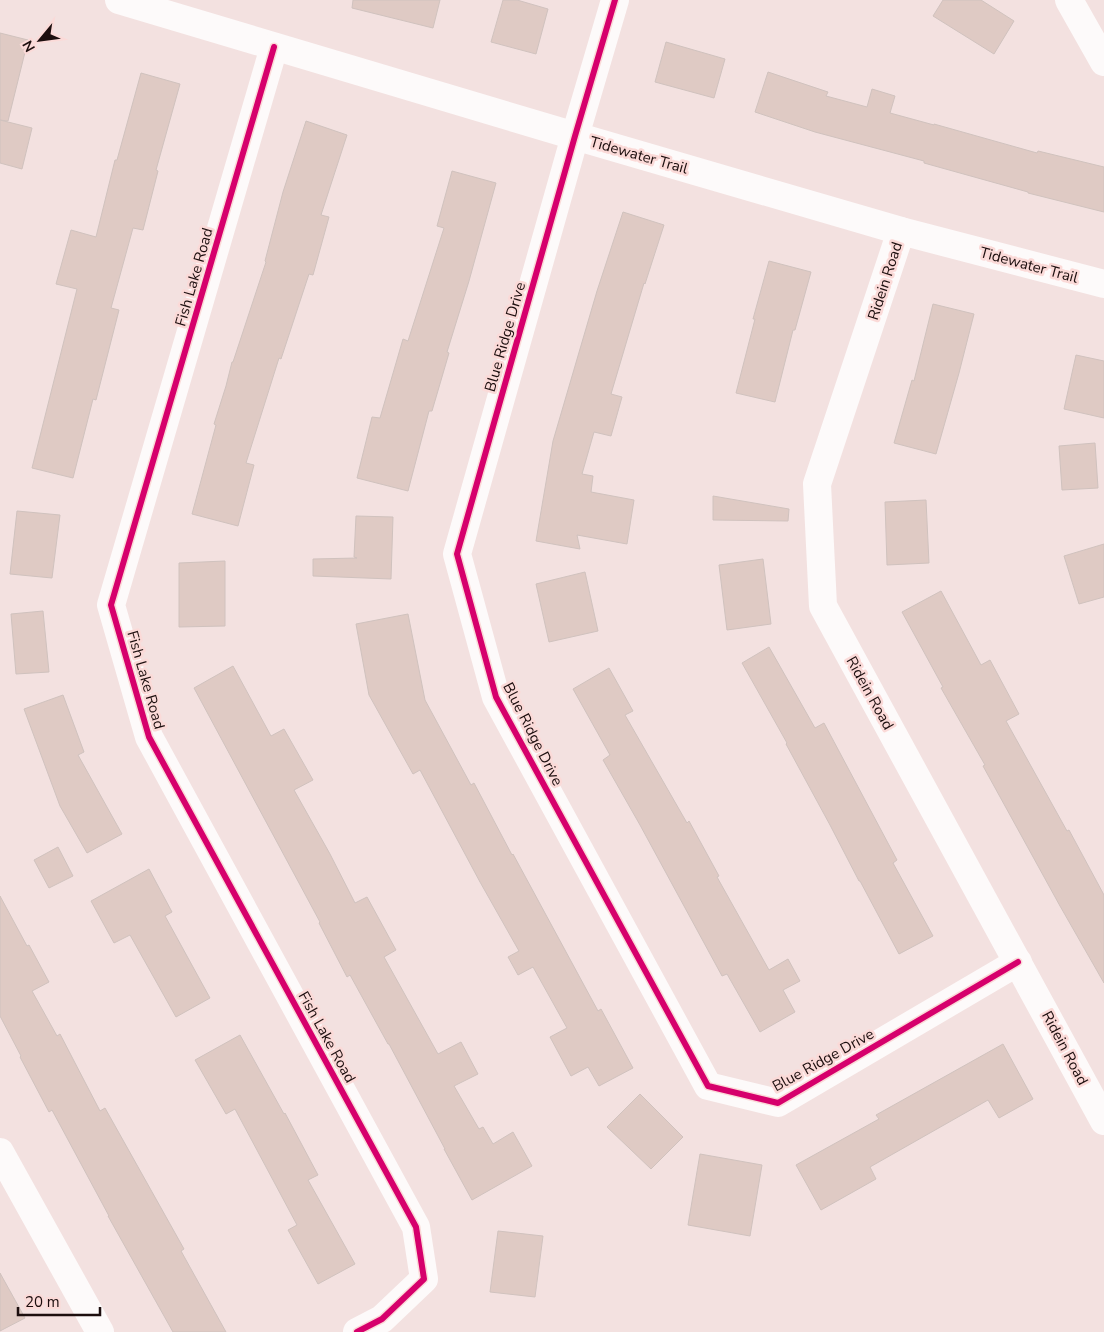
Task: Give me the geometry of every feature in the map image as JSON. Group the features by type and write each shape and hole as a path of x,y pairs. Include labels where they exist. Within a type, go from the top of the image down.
{"street":[{"name":"Tidewater Trail","path":"119,0 901,231 1104,284"},
{"name":"Blue Ridge Drive","path":"615,0 457,554 496,697 708,1086 778,1103 1018,962"},
{"path":"1069,0 1104,62"},
{"name":"Fish Lake Road","path":"274,47 111,605 149,736 416,1227 424,1279 382,1319 357,1332"},
{"name":"Ridein Road","path":"901,231 817,484 823,606 1104,1121"},
{"path":"0,1152 100,1332"}],"building":[{"path":"353,0 440,0 433,28 352,8"},
{"path":"503,0 517,0 548,9 536,54 491,42"},
{"path":"943,0 981,0 1014,21 994,54 933,16"},
{"path":"0,33 28,40 8,121 0,120"},
{"path":"666,42 725,59 714,98 655,82"},
{"path":"768,72 828,92 826,96 867,107 872,89 895,96 890,113 1037,153 1038,151 1104,167 1104,212 1028,193 924,163 924,161 815,132 755,112"},
{"path":"141,73 180,84 156,170 158,171 143,230 133,228 111,308 119,310 96,400 93,399 73,478 32,468 77,289 56,284 71,230 96,237 115,160 117,160"},
{"path":"0,120 32,128 22,169 0,163"},
{"path":"306,121 347,135 321,215 329,217 313,275 309,274 281,359 279,358 246,463 254,465 238,526 192,514 216,425 214,424 232,362 266,262 283,192"},
{"path":"452,171 496,183 447,352 449,353 432,411 429,411 408,491 357,478 372,417 380,418 403,339 408,341 444,228 437,226"},
{"path":"623,212 664,225 644,283 611,394 622,397 611,436 594,432 582,474 593,476 591,492 634,500 627,544 577,535 580,549 536,541 553,441 597,291"},
{"path":"769,261 811,272 795,330 793,330 775,402 736,393"},
{"path":"933,304 974,314 936,454 894,443 912,380 914,381"},
{"path":"1076,355 1104,361 1104,418 1064,409"},
{"path":"1095,443 1098,488 1062,490 1059,446"},
{"path":"713,496 789,509 788,521 713,520"},
{"path":"926,500 929,563 887,565 885,502"},
{"path":"17,511 60,515 52,578 10,574"},
{"path":"356,516 393,517 391,579 313,576 313,559 357,558 354,557"},
{"path":"1104,544 1104,597 1079,604 1064,556"},
{"path":"763,559 771,624 727,630 719,565"},
{"path":"225,561 225,626 179,627 179,563"},
{"path":"585,572 598,631 549,642 536,584"},
{"path":"941,591 981,665 990,660 1019,714 1006,721 1104,895 1104,983 983,766 985,765 941,688 943,687 902,612"},
{"path":"43,611 49,672 16,674 11,614"},
{"path":"408,614 425,700 471,785 474,783 598,1011 601,1009 633,1068 599,1086 588,1067 571,1076 550,1037 567,1028 533,967 518,975 508,957 519,951 420,770 413,774 369,695 356,624"},
{"path":"769,647 815,728 824,723 897,860 893,863 933,936 899,954 787,743 742,663"},
{"path":"233,666 271,736 284,729 313,780 294,790 355,903 367,897 396,950 384,957 438,1054 461,1042 478,1074 454,1086 479,1129 483,1127 493,1144 513,1132 532,1166 472,1200 389,1044 350,975 347,977 320,922 194,688"},
{"path":"609,668 633,711 625,715 687,823 689,821 719,876 717,877 769,970 788,959 800,981 783,990 795,1012 760,1032 727,974 722,976 603,760 610,755 573,689"},
{"path":"63,695 84,752 78,755 122,834 87,853 60,806 24,709"},
{"path":"58,847 73,876 49,888 34,860"},
{"path":"149,869 172,912 165,916 210,998 176,1017 130,935 114,943 91,901"},
{"path":"0,896 49,982 32,991 57,1036 60,1034 100,1111 105,1108 184,1249 181,1251 226,1332 173,1332 108,1216 52,1110 49,1112 20,1057 0,1016"},
{"path":"240,1035 318,1175 308,1180 355,1264 318,1284 288,1230 297,1225 235,1109 226,1114 195,1060"},
{"path":"1003,1044 1033,1099 999,1118 988,1100 870,1167 876,1179 821,1210 796,1165 879,1119 876,1115"},
{"path":"640,1094 683,1137 651,1169 607,1127"},
{"path":"700,1154 762,1165 750,1236 688,1225"},
{"path":"498,1231 543,1236 535,1297 490,1292"},
{"path":"0,1273 25,1318 0,1331"}],"cycle path":[{"path":"615,0 457,554 496,697 708,1086 778,1103 1018,962"},
{"path":"274,47 111,605 149,737 416,1227 424,1279 382,1319 357,1332"}]}
